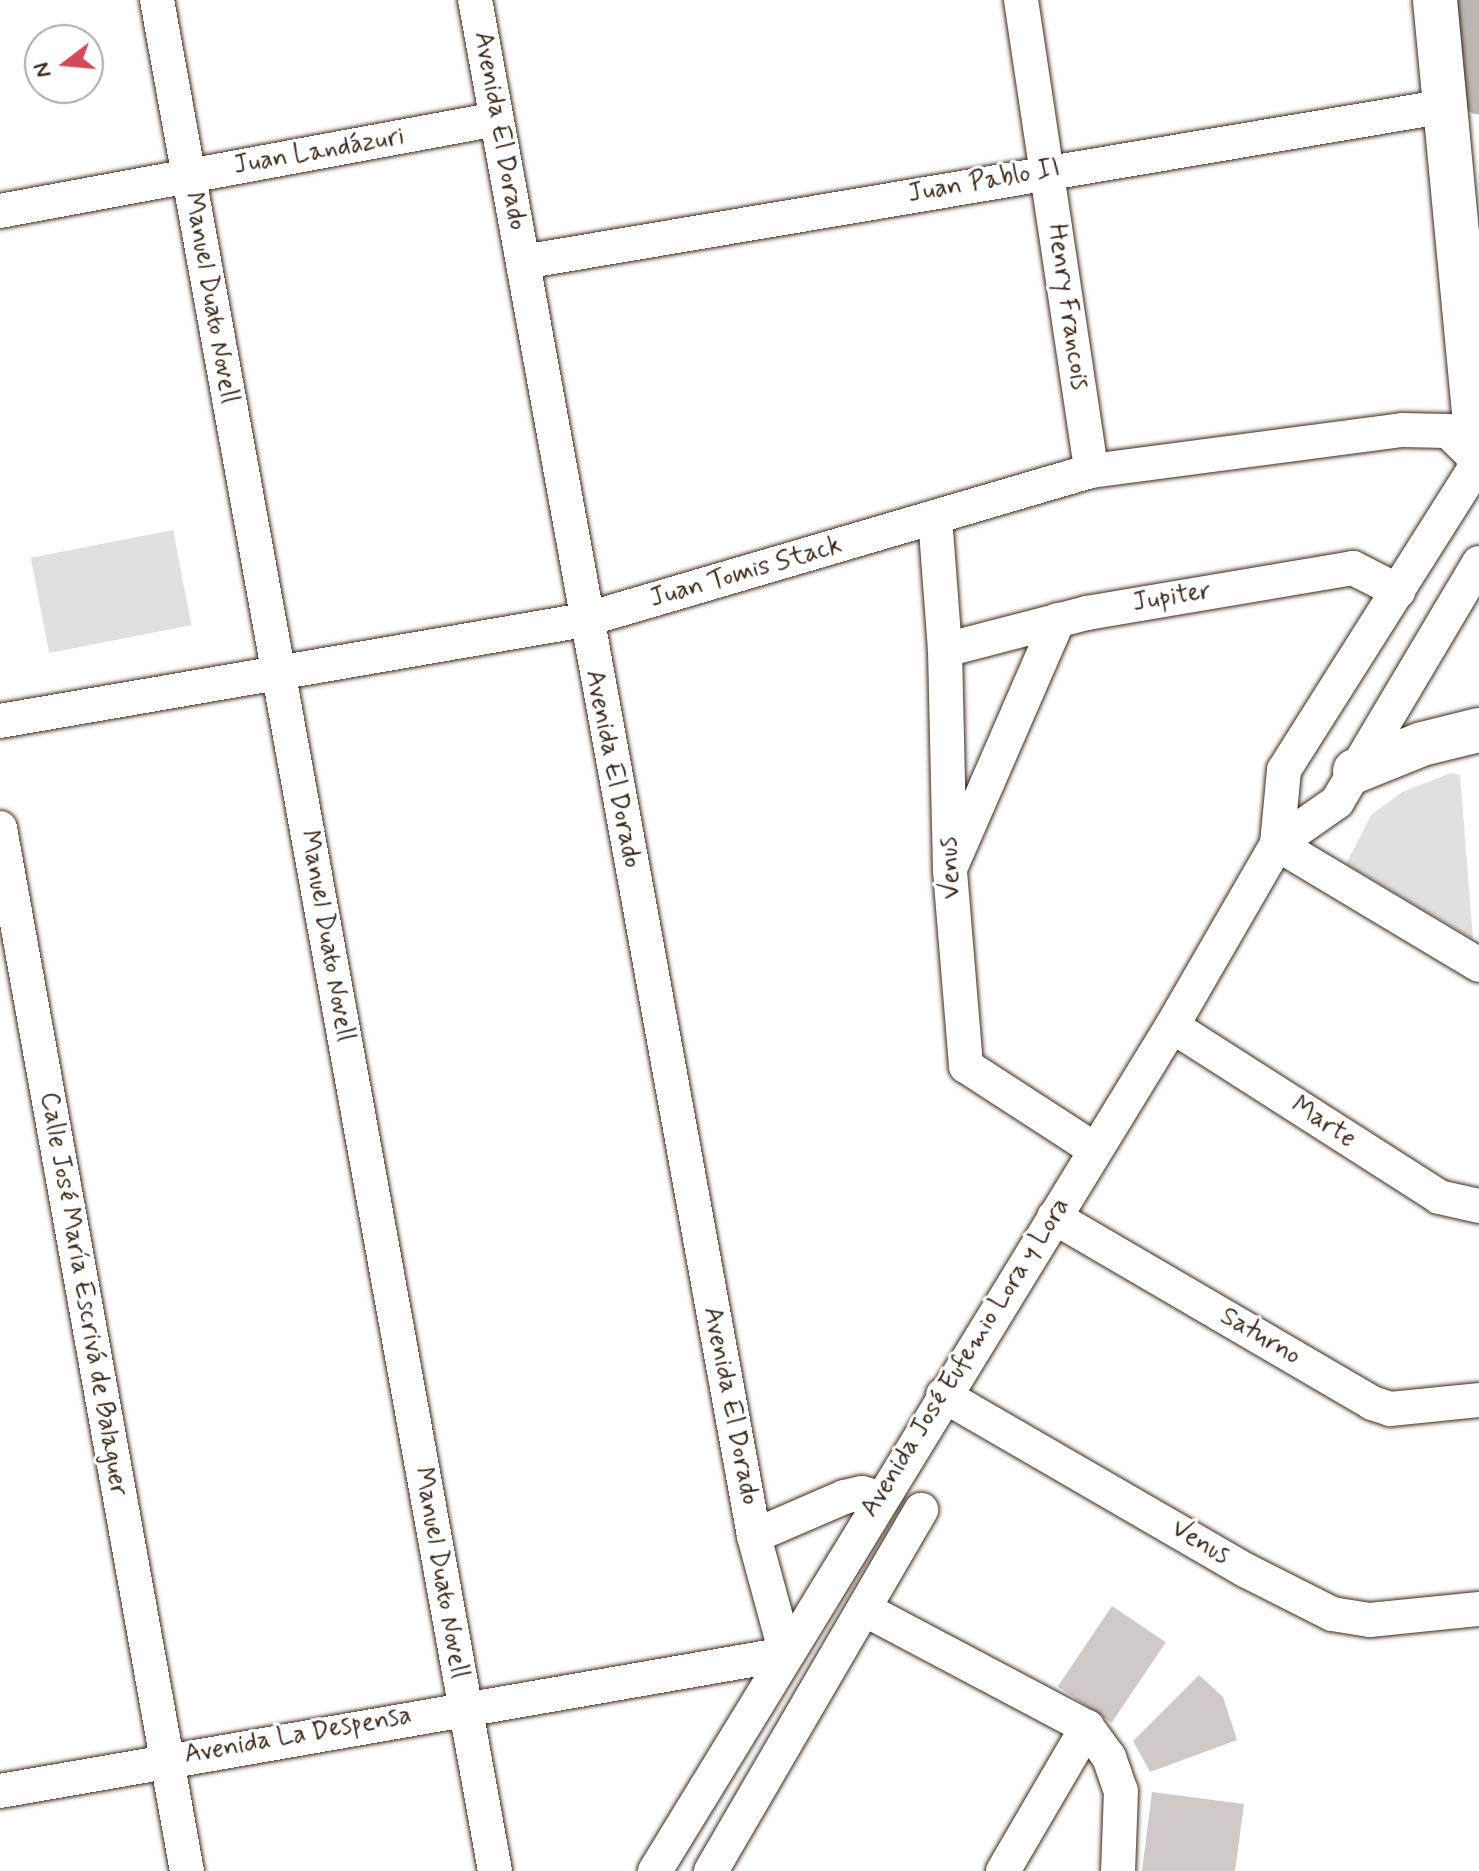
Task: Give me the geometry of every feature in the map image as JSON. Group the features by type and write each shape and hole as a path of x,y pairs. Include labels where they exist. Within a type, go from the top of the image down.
{"main road":[{"path":"1435,0 1479,462"},
{"path":"1355,771 1422,744 1479,730"}],"street":[{"name":"Manuel Duato Novell","path":"157,0 495,1871"},
{"name":"Avenida El Dorado","path":"475,0 584,620 754,1536 786,1654"},
{"name":"Henry Francois","path":"1021,0 1091,471"},
{"name":"Juan Pablo II","path":"523,262 1047,171 1446,106"},
{"name":"Juan Landázuri","path":"0,211 497,119"},
{"name":"Juan Tomis Stack","path":"0,721 584,620 1091,471 1402,430 1448,431 1479,462"},
{"name":"Avenida José Eufemio Lora y Lora","path":"655,1871 879,1498 1172,1026 1277,844 1284,770 1479,462"},
{"name":"Venus","path":"935,517 945,650 950,871 966,1066 1094,1149"},
{"name":"Avenida José Eufemio Lora y Lora","path":"1277,844 1337,802 1479,563"},
{"name":"Jupiter","path":"945,650 1058,620 1353,568 1398,591"},
{"path":"950,871 1058,620"},
{"name":"Calle José María Escrivá de Balaguer","path":"0,828 187,1871"},
{"path":"1277,844 1479,965"},
{"name":"Marte","path":"1172,1026 1439,1197 1479,1206"},
{"name":"Saturno","path":"1054,1217 1372,1403 1390,1409 1479,1400"},
{"name":"Venus","path":"943,1395 1245,1570 1332,1614 1385,1620 1479,1609"},
{"name":"Avenida El Dorado","path":"754,1536 844,1497 862,1493 879,1498"},
{"path":"711,1871 921,1510"},
{"path":"864,1609 1087,1727 1109,1757 1121,1791 1118,1871"},
{"name":"Avenida La Despensa","path":"0,1791 464,1707 786,1654"},
{"path":"1003,1871 1087,1727"}],"shaded area":[{"path":"173,530 192,625 49,653 31,558"},
{"path":"1451,773 1460,775 1473,939 1346,864 1371,815 1402,792"}],"building":[{"path":"1112,1606 1166,1642 1112,1723 1058,1686"},
{"path":"1199,1675 1223,1697 1237,1740 1150,1772 1133,1741"},
{"path":"1152,1792 1244,1804 1235,1871 1142,1871"}],"waterway":[{"path":"1470,0 1479,98"}]}
